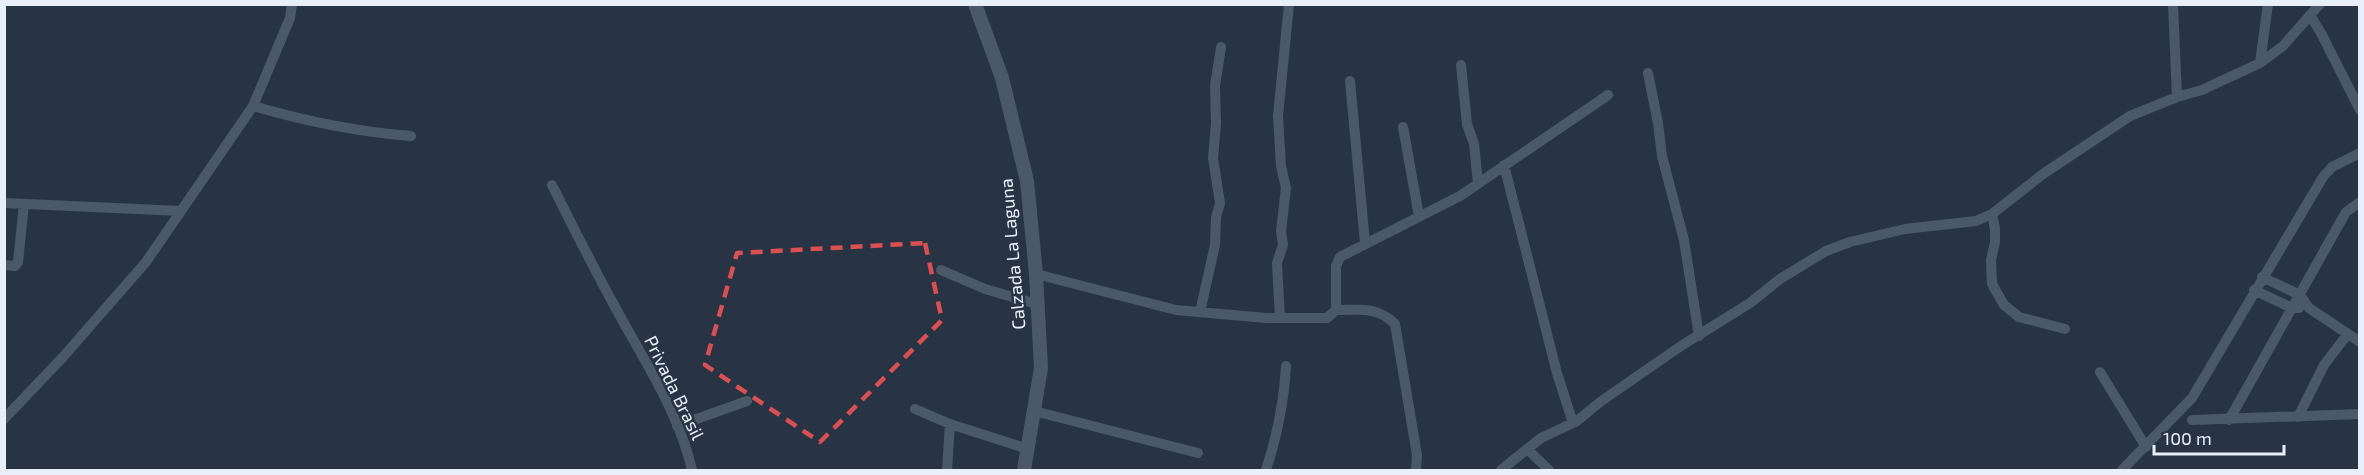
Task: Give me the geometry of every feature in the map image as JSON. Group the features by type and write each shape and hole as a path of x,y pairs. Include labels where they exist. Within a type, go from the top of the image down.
{"street":[{"path":"4,419 63,357 146,262 254,106 290,18 291,4"},
{"name":"Calzada La Laguna","path":"975,4 1002,78 1027,181 1036,274 1041,368 1024,471"},
{"path":"1280,318 1277,263 1283,245 1281,231 1286,188 1281,166 1278,116 1289,4"},
{"path":"2174,4 2177,97"},
{"path":"2260,63 2268,4"},
{"path":"1501,471 1541,438 1573,423 1681,346 1750,303 1780,279 1826,251 1850,242 1905,229 1976,220 1992,214 2043,174 2130,116 2177,97 2202,90 2260,63 2283,46 2320,4"},
{"path":"2310,15 2360,110"},
{"path":"1200,312 1215,244 1216,217 1220,203 1213,158 1216,124 1215,86 1221,46"},
{"path":"1461,65 1467,124 1474,144 1478,183"},
{"path":"1648,73 1662,156 1684,240 1699,336"},
{"path":"1350,81 1365,243"},
{"path":"1336,310 1336,266 1340,257 1460,196 1608,95"},
{"path":"254,106 291,117 377,133 411,136"},
{"path":"1403,127 1419,216"},
{"path":"2122,471 2192,398 2322,177 2332,167 2360,153"},
{"path":"1504,165 1557,374 1573,423"},
{"name":"Privada Brasil","path":"552,185 657,383 677,426 692,471"},
{"path":"2229,420 2346,212 2360,202"},
{"path":"4,203 181,211"},
{"path":"4,265 15,266 18,262 24,204"},
{"path":"1992,214 1995,228 1991,260 1992,284 2004,305 2019,317 2065,329"},
{"path":"941,270 985,289 1037,304"},
{"path":"1036,274 1176,310 1280,318 1327,318 1336,310 1386,314 1395,324 1417,455 1416,471"},
{"path":"2262,277 2300,295 2308,308 2360,342"},
{"path":"2254,290 2292,308 2308,308"},
{"path":"2298,417 2324,365 2347,335"},
{"path":"1266,471 1276,438 1284,398 1286,366"},
{"path":"2100,372 2146,447"},
{"path":"677,426 747,401"},
{"path":"915,409 950,424 1028,449"},
{"path":"1034,411 1198,453"},
{"path":"2192,420 2360,414"},
{"path":"947,471 950,424"},
{"path":"1528,450 1549,471"}],"highlighted area":[{"path":"925,243 942,320 820,442 705,365 737,253"}]}
